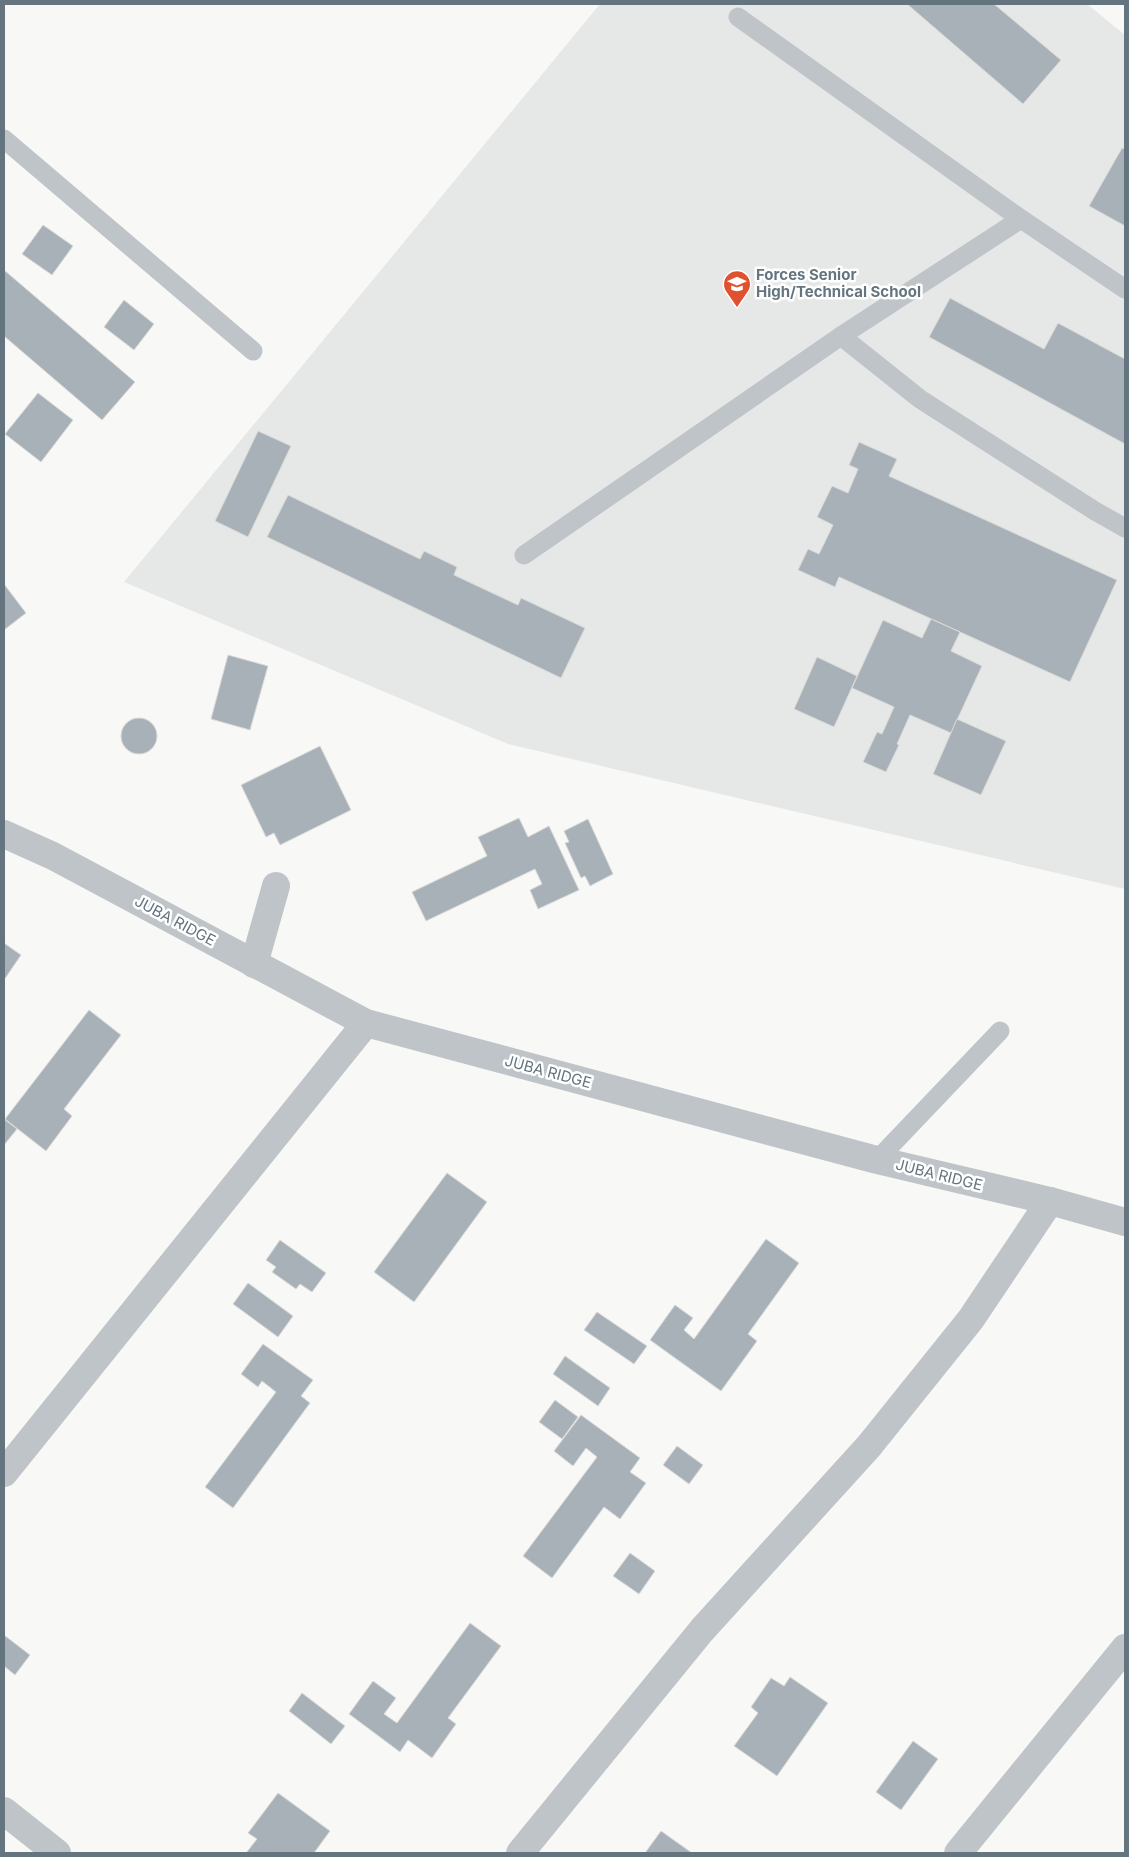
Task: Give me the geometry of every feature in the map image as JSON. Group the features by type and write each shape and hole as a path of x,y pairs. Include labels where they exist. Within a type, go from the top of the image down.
{"street":[{"name":"JUBA RIDGE","path":"4,834 53,856 366,1023 877,1160 1050,1201 1125,1222"},
{"path":"254,964 276,886"},
{"path":"4,1473 366,1023"},
{"path":"520,1853 702,1630 869,1446 971,1319 1050,1201"},
{"path":"958,1853 1125,1648"},
{"path":"4,1810 57,1853"}],"lane":[{"path":"738,17 1021,219 1125,289"},
{"path":"4,139 253,351"},
{"path":"524,556 841,336 1021,219"},
{"path":"841,336 920,399 1125,528"},
{"path":"877,1160 1000,1031"}],"shaded area":[{"name":"Forces Senior High/Technical School","path":"600,4 1087,4 1125,35 1125,889 508,744 124,582"}],"building":[{"path":"907,4 994,4 1061,60 1023,104"},
{"path":"1122,148 1125,149 1125,226 1089,206"},
{"path":"43,225 73,246 52,275 22,254"},
{"path":"4,270 135,382 102,420 4,336"},
{"path":"950,298 1044,349 1058,323 1125,359 1125,444 929,337"},
{"path":"124,300 154,324 134,350 104,327"},
{"path":"38,393 73,420 41,462 5,434"},
{"path":"258,431 291,446 248,537 215,521"},
{"path":"859,442 897,459 889,476 1117,580 1070,682 839,577 835,587 798,570 808,549 819,554 833,525 817,517 832,486 848,493 858,469 849,465"},
{"path":"288,495 420,559 424,551 457,567 454,575 518,605 521,598 585,628 561,678 267,537"},
{"path":"4,584 26,613 4,630"},
{"path":"931,619 960,632 951,651 982,666 951,733 910,715 897,744 899,745 886,772 863,762 877,732 882,734 894,707 852,688 883,620 922,638"},
{"path":"228,655 268,666 250,730 211,719"},
{"path":"817,657 857,676 834,727 794,709"},
{"path":"139,718 152,723 157,736 152,749 139,754 126,749 121,736 126,723"},
{"path":"957,719 1006,741 981,795 933,774"},
{"path":"320,746 351,810 280,845 274,833 266,837 241,785"},
{"path":"519,818 528,837 549,826 579,890 538,909 530,890 542,884 535,869 426,921 412,892 487,856 478,837"},
{"path":"588,819 613,874 590,886 585,876 581,878 565,843 569,842 564,831"},
{"path":"4,943 21,955 4,980"},
{"path":"89,1010 121,1035 64,1109 72,1116 46,1151 5,1119"},
{"path":"4,1119 17,1129 4,1145"},
{"path":"447,1173 487,1202 414,1302 374,1272"},
{"path":"766,1239 799,1263 748,1334 757,1341 721,1391 650,1340 675,1305 693,1318 684,1330 694,1339"},
{"path":"280,1240 326,1273 312,1292 300,1284 296,1289 272,1272 276,1267 266,1260"},
{"path":"248,1283 293,1316 278,1337 233,1304"},
{"path":"597,1312 647,1346 634,1364 584,1330"},
{"path":"263,1344 313,1380 301,1396 310,1403 233,1508 205,1487 276,1392 262,1381 258,1387 241,1374"},
{"path":"565,1356 610,1388 598,1406 553,1374"},
{"path":"555,1400 578,1417 562,1439 539,1422"},
{"path":"581,1415 640,1458 630,1472 646,1483 620,1519 604,1507 552,1578 523,1556 597,1457 586,1448 573,1466 554,1451"},
{"path":"677,1446 703,1465 689,1484 663,1465"},
{"path":"630,1553 655,1571 639,1594 613,1576"},
{"path":"470,1623 501,1646 448,1718 456,1724 432,1758 408,1740 400,1752 349,1714 373,1681 396,1698 384,1714 397,1723"},
{"path":"4,1635 30,1655 15,1675 4,1666"},
{"path":"790,1677 828,1703 777,1776 734,1746 758,1713 751,1707 771,1678 784,1686"},
{"path":"302,1693 345,1726 331,1744 289,1711"},
{"path":"913,1741 938,1759 901,1810 876,1792"},
{"path":"278,1793 330,1831 314,1853 246,1853 257,1839 248,1833"},
{"path":"661,1831 692,1853 645,1853"}],"place":[{"name":"Forces Senior High/Technical School","path":"737,308"}]}
